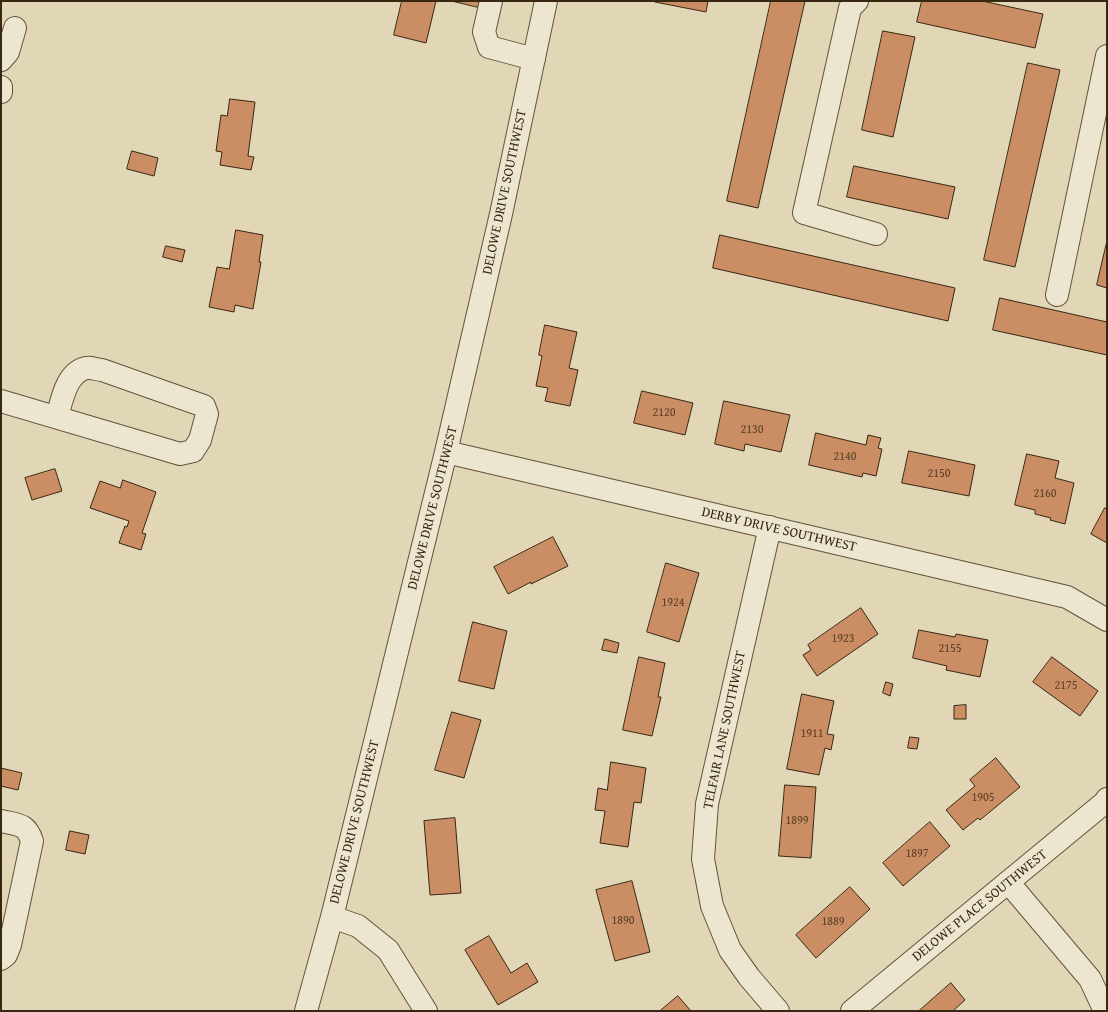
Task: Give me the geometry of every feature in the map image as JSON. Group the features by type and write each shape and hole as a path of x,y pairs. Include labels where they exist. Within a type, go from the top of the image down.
{"street":[{"path":"491,1 484,32 489,47 534,59"},
{"name":"DELOWE DRIVE SOUTHWEST","path":"306,1011 332,917 446,452 501,214 546,1"},
{"path":"858,1 850,8 804,212 876,234"},
{"path":"1,60 8,52 15,28"},
{"path":"1057,295 1107,56"},
{"path":"1,87 1,92"},
{"path":"1,401 180,454 194,451 200,440 207,414 204,406 102,370 87,368 76,373 66,387 57,417"},
{"name":"DERBY DRIVE SOUTHWEST","path":"446,452 1067,597 1107,620"},
{"name":"TELFAIR LANE SOUTHWEST","path":"770,527 707,804 703,859 712,906 730,950 749,977 778,1011"},
{"name":"DELOWE PLACE SOUTHWEST","path":"852,1011 1107,799"},
{"path":"1,821 23,827 29,832 32,841 10,945 6,954 1,959"},
{"path":"1008,882 1090,979 1105,1011"},
{"path":"332,917 358,926 388,950 426,1011"}],"building":[{"path":"402,1 436,1 426,43 394,35"},
{"path":"452,1 479,1 478,7"},
{"path":"655,1 708,1 706,12"},
{"path":"771,1 805,1 758,208 727,201"},
{"path":"922,1 982,1 1043,14 1035,48 917,22"},
{"path":"883,31 915,37 893,137 862,130"},
{"path":"1028,63 1060,70 1015,267 984,260"},
{"path":"230,99 255,102 248,156 254,157 251,170 220,165 222,152 216,151 221,115 227,116"},
{"path":"132,151 158,158 154,176 127,169"},
{"path":"854,166 955,187 948,219 847,197"},
{"path":"236,230 263,235 259,262 261,262 253,309 235,305 234,312 209,307 217,267 229,269"},
{"path":"720,235 955,288 948,321 713,268"},
{"path":"1107,241 1107,288 1097,285"},
{"path":"166,246 185,250 182,262 163,257"},
{"path":"1000,298 1107,322 1107,355 993,330"},
{"path":"545,325 577,332 569,368 578,370 570,406 545,401 548,388 536,386 542,356 539,355"},
{"path":"642,391 693,403 685,435 634,423"},
{"path":"724,401 790,415 781,452 745,444 744,451 715,444"},
{"path":"816,433 866,445 868,435 881,438 878,448 882,449 876,476 863,473 862,477 809,465"},
{"path":"909,451 975,465 969,496 902,483"},
{"path":"1027,454 1059,461 1055,478 1074,483 1065,524 1050,520 1051,518 1035,514 1035,510 1015,505"},
{"path":"55,469 62,491 32,500 25,478"},
{"path":"123,480 156,492 142,533 146,534 141,550 119,543 125,526 127,527 129,521 90,508 100,481 120,488"},
{"path":"1105,508 1107,509 1107,543 1091,534"},
{"path":"553,537 568,566 508,594 494,567"},
{"path":"666,563 699,573 679,642 647,632"},
{"path":"861,608 878,634 817,676 803,655 811,650 808,645"},
{"path":"473,622 507,631 494,689 459,681"},
{"path":"919,630 955,637 956,634 988,640 980,677 946,670 947,666 913,658"},
{"path":"605,639 619,643 617,653 602,650"},
{"path":"639,657 665,663 658,697 661,697 652,736 623,730"},
{"path":"1052,657 1098,691 1080,716 1033,682"},
{"path":"886,682 893,684 890,696 883,693"},
{"path":"802,694 834,701 827,734 834,735 831,750 825,748 819,775 787,769"},
{"path":"966,705 966,719 954,719 954,706"},
{"path":"452,712 481,720 464,778 435,770"},
{"path":"910,737 919,738 917,749 908,748"},
{"path":"996,758 1020,787 980,820 978,818 963,830 946,810 975,786 970,780"},
{"path":"611,762 646,768 641,803 634,802 628,847 600,843 605,811 595,810 598,788 607,790"},
{"path":"1,768 22,773 18,790 1,786"},
{"path":"785,785 816,787 811,858 779,856"},
{"path":"455,818 461,893 430,895 424,821"},
{"path":"930,822 950,846 903,886 883,863"},
{"path":"70,831 89,835 85,854 66,850"},
{"path":"632,881 650,952 615,961 596,890"},
{"path":"850,887 870,909 816,958 796,935"},
{"path":"489,936 511,973 527,963 538,982 498,1005 465,950"},
{"path":"951,983 965,1000 953,1011 919,1011"},
{"path":"678,996 691,1011 660,1011"}]}
